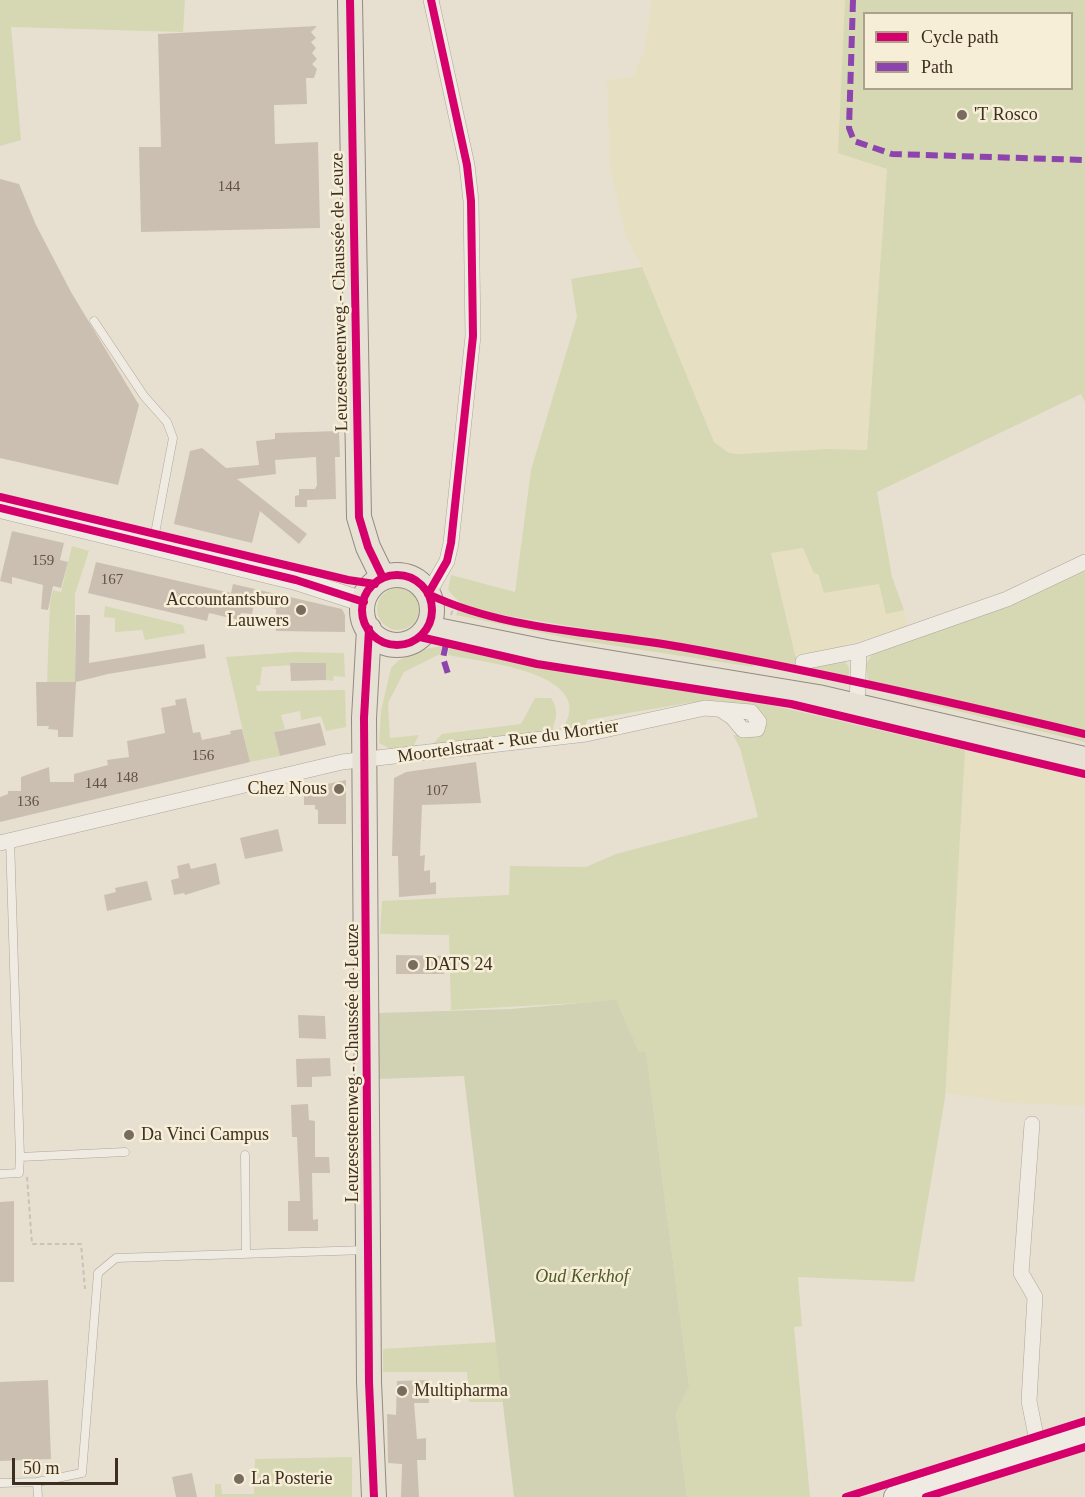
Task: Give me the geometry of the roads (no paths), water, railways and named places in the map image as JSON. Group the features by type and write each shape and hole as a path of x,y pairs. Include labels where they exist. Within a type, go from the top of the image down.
{"main road":[{"name":"Leuzesesteenweg - Chaussée de Leuze","path":"350,0 359,517 368,547 383,578"},
{"path":"405,576 419,582 429,612 414,640 394,644 381,641 369,629 363,615 364,602 370,589 383,578 405,576"},
{"path":"429,612 477,625 554,640 748,670 1085,759"},
{"name":"Leuzesesteenweg - Chaussée de Leuze","path":"369,629 365,693 368,1250 369,1382 374,1497"},
{"name":"Leuzesesteenweg - Chaussée de Leuze","path":"365,693 383,654 394,644"},
{"path":"857,699 1085,747"},
{"path":"895,1497 1085,1436"}],"street":[{"path":"429,612 451,543 472,336 471,201 467,165 431,0"},
{"path":"0,508 296,580 364,602"},
{"path":"802,662 859,651 1007,599 1085,562"},
{"path":"857,699 859,651"},
{"name":"Moortelstraat - Rue du Mortier","path":"5,841 342,762 586,734 705,708 720,709"},
{"path":"1032,1124 1021,1273 1035,1297 1029,1401 1039,1451"}],"lane":[{"path":"94,321 144,396 167,422 173,438 153,545"},
{"path":"0,1174 20,1173 5,841"},
{"path":"20,1158 125,1152"},
{"path":"244,1155 246,1254"},
{"path":"0,1483 37,1482 82,1473 98,1273 116,1258 368,1250"},
{"path":"37,1482 38,1497"}],"place":[{"name":"'T Rosco","path":"962,115"},
{"name":"Accountantsburo Lauwers","path":"301,610"},
{"name":"Chez Nous","path":"339,789"},
{"name":"DATS 24","path":"413,965"},
{"name":"Da Vinci Campus","path":"129,1135"},
{"name":"Multipharma","path":"402,1391"},
{"name":"La Posterie","path":"239,1479"}],"park label":[{"name":"Oud Kerkhof","path":"582,1277"}]}
